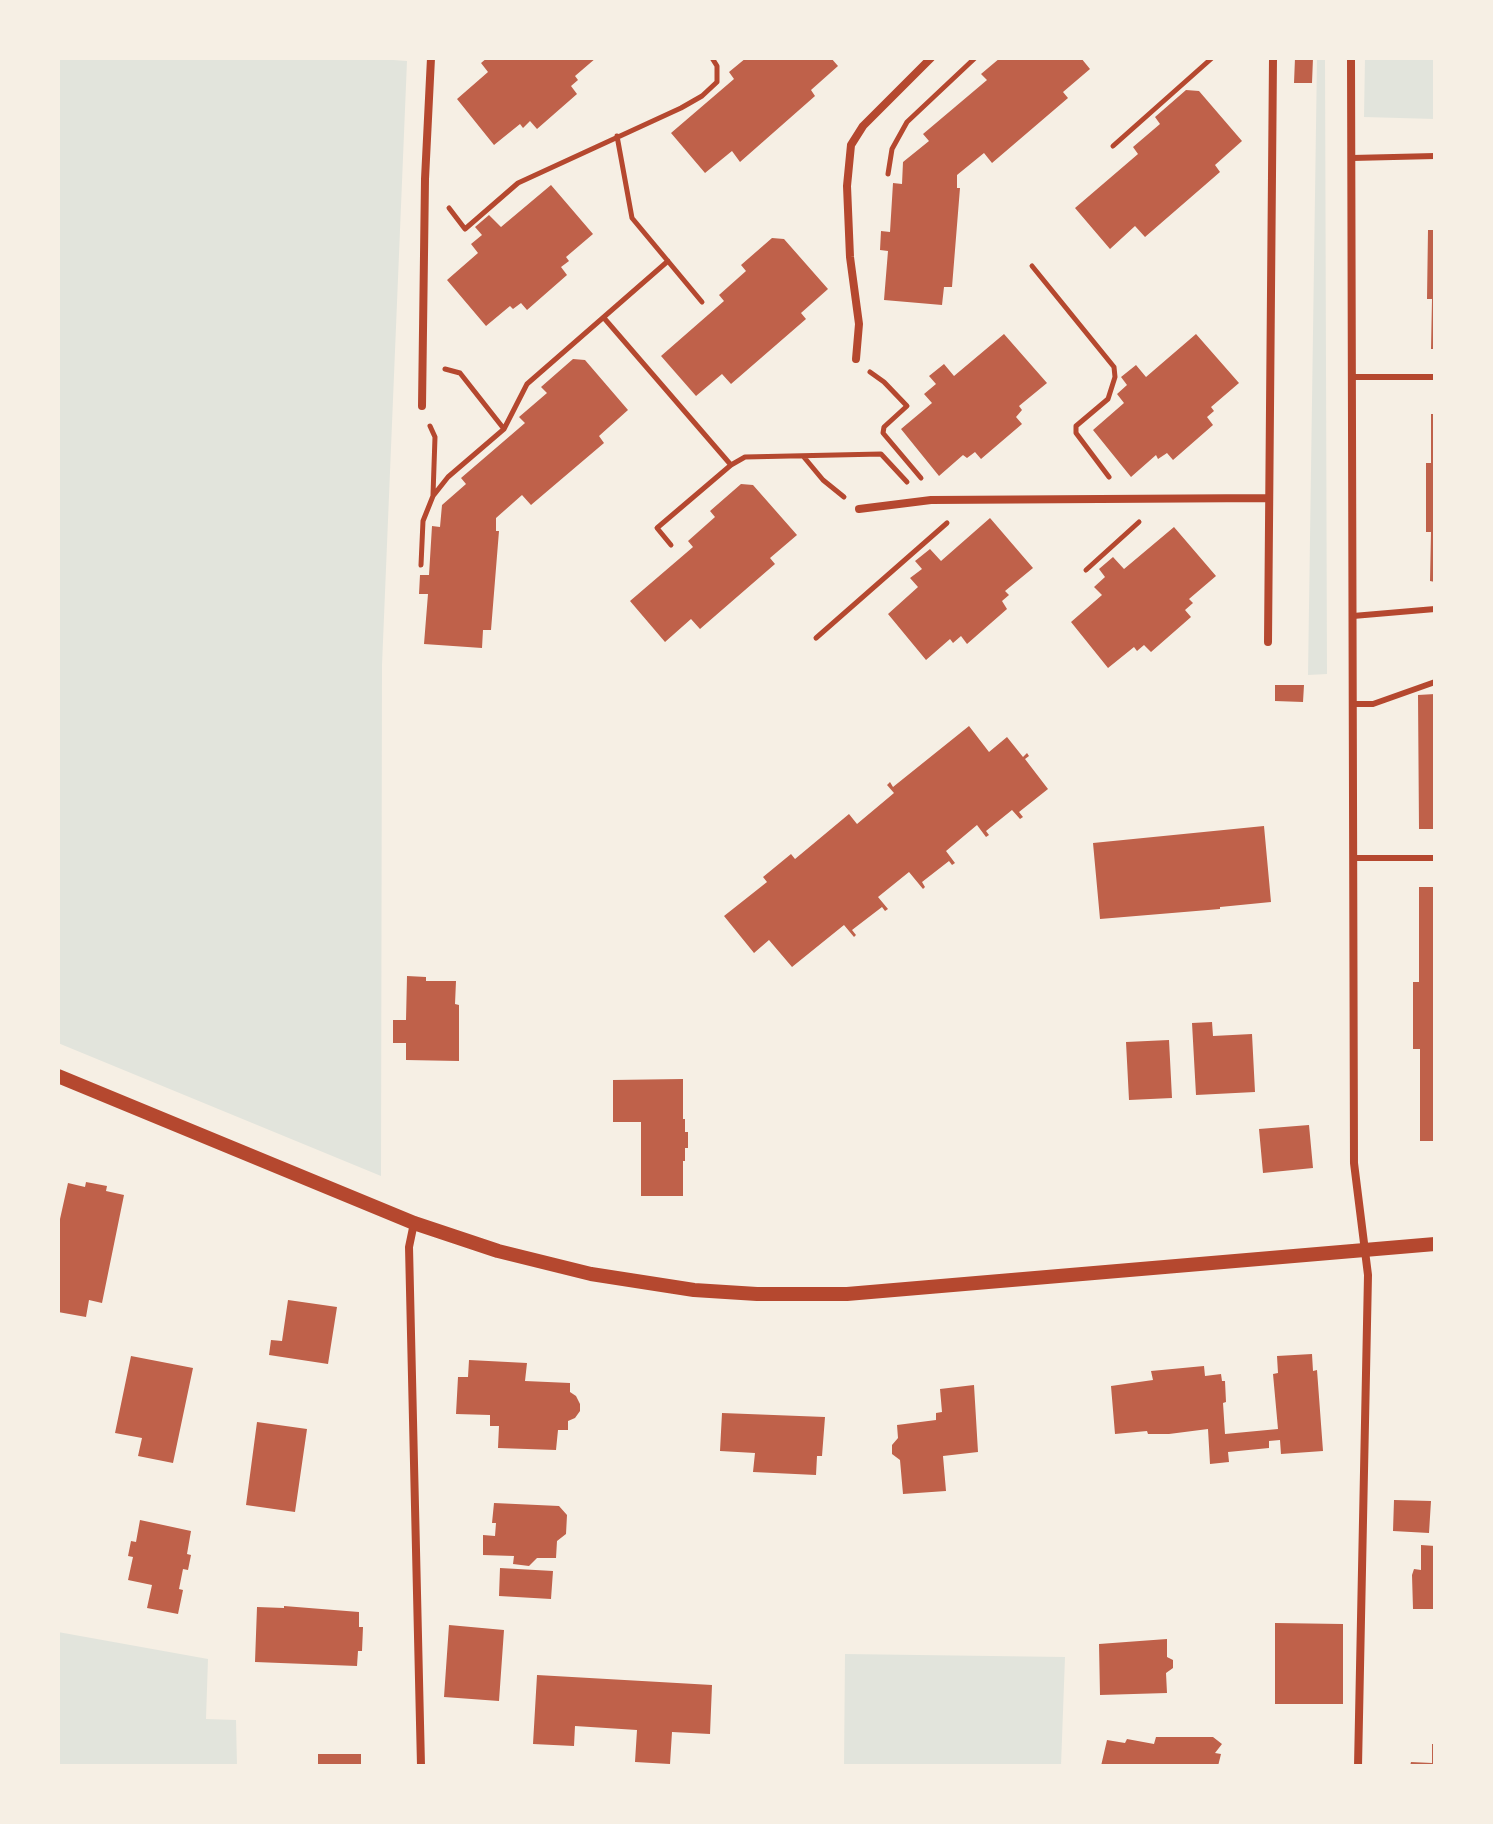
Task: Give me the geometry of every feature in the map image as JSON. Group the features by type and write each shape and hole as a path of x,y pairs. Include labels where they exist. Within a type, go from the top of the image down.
{"street":[{"path":"422,406 425,179 431,58"},
{"path":"856,359 859,324 850,257 847,186 851,145 863,126 931,58"},
{"path":"1268,642 1273,58"},
{"path":"1351,58 1354,1163 1368,1275 1358,1766"},
{"path":"859,509 931,500 1269,498"},
{"path":"58,1076 414,1223 498,1251 591,1274 694,1290 757,1294 879,1292 1435,1244"},
{"path":"414,1223 409,1247 421,1766"}],"lane":[{"path":"1352,158 1435,156"},
{"path":"1351,377 1435,377"},
{"path":"1353,616 1435,609"},
{"path":"1353,704 1373,704 1435,682"},
{"path":"1354,858 1435,858"}],"path":[{"path":"425,179 465,229 518,183 702,96 717,82 717,66 712,58"},
{"path":"888,174 892,149 907,122 975,58"},
{"path":"1113,146 1212,58"},
{"path":"617,136 632,218 702,302"},
{"path":"421,565 423,521 433,496 448,477 504,429 527,384 668,261"},
{"path":"1032,266 1114,367 1115,377 1108,399 1076,426 1076,433 1126,500"},
{"path":"604,318 731,465"},
{"path":"856,359 907,406 884,427 883,433 928,486 931,500"},
{"path":"423,362 460,373 504,429"},
{"path":"422,406 435,437 433,496"},
{"path":"671,545 657,528 731,465 745,457 881,454 909,485 912,501"},
{"path":"803,455 823,480"},
{"path":"1086,570 1164,499"},
{"path":"816,638 960,511 962,500"}],"shaded area":[{"path":"58,58 366,58 407,61 382,665 381,1176 58,1043"},
{"path":"1317,58 1325,58 1327,674 1308,675"},
{"path":"1365,58 1435,58 1435,119 1364,117"},
{"path":"58,1632 208,1659 206,1719 236,1720 237,1766 58,1766"},
{"path":"845,1654 1065,1657 1061,1766 844,1766"}],"building":[{"path":"487,58 596,58 575,76 578,80 571,86 577,94 537,129 530,121 523,128 520,124 494,145 457,99 488,72 481,63"},
{"path":"746,58 831,58 838,66 811,90 815,96 740,162 732,151 705,173 671,133 734,79 729,72"},
{"path":"1000,58 1081,58 1090,69 1063,92 1068,98 992,163 984,153 957,175 957,188 960,188 952,287 944,287 942,305 884,300 888,251 880,250 881,231 890,232 893,183 902,184 903,162 929,141 923,134 987,80 981,74"},
{"path":"1295,58 1313,58 1312,83 1294,83"},
{"path":"1186,90 1199,91 1242,141 1215,165 1220,172 1145,237 1135,226 1110,249 1075,208 1138,154 1133,147 1160,124 1155,117"},
{"path":"551,185 593,234 566,257 569,261 561,267 567,275 527,310 521,303 513,309 510,306 486,326 447,280 478,253 471,244 482,235 475,227 489,215 501,227"},
{"path":"1428,230 1435,230 1435,349 1431,349 1432,299 1427,299"},
{"path":"772,238 784,239 828,289 801,313 806,319 731,384 722,374 696,396 661,356 724,301 719,295 746,271 741,265"},
{"path":"1004,334 1047,383 1019,406 1022,410 1016,417 1022,424 981,459 975,452 967,458 963,455 939,476 901,429 932,403 924,394 936,384 929,376 944,364 954,376"},
{"path":"1196,334 1239,383 1211,407 1214,411 1207,417 1213,425 1173,460 1167,453 1158,459 1156,455 1131,477 1093,430 1124,403 1117,394 1127,385 1121,377 1136,365 1146,377"},
{"path":"573,359 585,360 628,410 599,436 604,443 531,505 522,495 496,518 496,531 499,531 491,630 483,630 482,648 424,644 428,594 419,594 420,575 429,575 432,526 440,527 442,505 466,484 461,478 525,423 519,417 547,393 541,387"},
{"path":"1431,414 1435,414 1435,582 1430,581 1431,532 1426,532 1426,463 1431,463"},
{"path":"741,484 753,485 797,535 770,558 775,564 700,629 691,619 665,642 630,601 693,547 688,541 715,517 710,511"},
{"path":"990,518 1033,568 1005,591 1009,595 1002,601 1007,609 967,644 961,636 953,643 950,639 926,660 888,614 918,587 910,578 922,569 915,561 930,549 941,561"},
{"path":"1174,527 1216,576 1189,599 1193,603 1185,610 1191,617 1151,652 1144,645 1137,651 1134,647 1108,668 1071,622 1102,595 1094,587 1105,577 1099,569 1113,557 1124,569"},
{"path":"1275,685 1304,685 1303,702 1275,701"},
{"path":"1435,694 1435,829 1419,829 1418,695"},
{"path":"969,726 989,752 1007,737 1023,757 1027,753 1029,756 1025,759 1048,789 1019,812 1023,817 1020,819 1012,810 986,831 989,835 986,837 977,825 946,851 955,863 952,865 949,861 922,882 923,889 909,872 878,897 888,909 885,911 882,907 852,930 856,935 854,937 844,925 792,967 769,940 754,953 724,916 767,882 763,877 791,854 795,859 849,814 857,824 894,793 887,785 890,782 893,787"},
{"path":"1264,826 1271,902 1100,919 1093,843"},
{"path":"1419,887 1435,887 1435,1141 1420,1141 1420,1049 1413,1049 1413,982 1419,982"},
{"path":"407,976 426,977 426,981 456,981 459,1061 406,1060 406,1043 393,1043 393,1020 406,1020"},
{"path":"1212,1022 1213,1036 1252,1034 1255,1092 1196,1095 1192,1023"},
{"path":"1169,1040 1172,1098 1129,1100 1126,1042"},
{"path":"683,1079 683,1119 685,1132 688,1132 688,1148 685,1148 683,1161 683,1196 641,1196 641,1122 613,1122 613,1080"},
{"path":"1309,1125 1313,1168 1263,1173 1259,1129"},
{"path":"86,1182 107,1186 106,1191 124,1195 102,1303 89,1300 86,1317 58,1312 58,1228 68,1183 85,1187"},
{"path":"288,1300 337,1307 328,1364 269,1355 271,1340 282,1341"},
{"path":"1312,1354 1313,1371 1317,1370 1323,1451 1281,1454 1280,1440 1269,1441 1269,1448 1228,1452 1229,1462 1210,1464 1208,1429 1169,1434 1148,1434 1147,1431 1115,1434 1111,1386 1153,1380 1151,1371 1204,1366 1205,1376 1221,1374 1222,1381 1225,1381 1225,1434 1278,1429 1273,1374 1278,1373 1277,1356"},
{"path":"131,1356 193,1368 173,1463 138,1456 142,1438 115,1433"},
{"path":"469,1360 527,1363 525,1381 570,1383 570,1392 576,1396 580,1411 568,1421 568,1430 558,1430 556,1450 498,1448 499,1426 490,1426 490,1415 456,1414 458,1377 468,1377"},
{"path":"974,1385 978,1452 943,1456 946,1491 903,1494 900,1460 892,1454 892,1445 898,1438 897,1425 936,1420 936,1413 942,1412 940,1389"},
{"path":"722,1413 825,1417 822,1456 817,1456 816,1475 753,1472 755,1453 720,1451"},
{"path":"257,1422 307,1429 295,1512 246,1505"},
{"path":"1394,1500 1431,1501 1429,1533 1393,1531"},
{"path":"494,1503 559,1506 567,1515 566,1534 557,1541 556,1558 537,1558 529,1566 513,1564 514,1556 483,1555 483,1535 495,1536 496,1523 492,1523"},
{"path":"140,1520 191,1531 187,1554 191,1555 188,1570 183,1569 178,1614 147,1608 152,1585 128,1580 133,1557 128,1556 131,1541 136,1542"},
{"path":"1421,1545 1435,1546 1435,1609 1413,1609 1412,1575 1414,1569 1421,1570"},
{"path":"500,1568 553,1571 551,1599 499,1596"},
{"path":"257,1607 359,1612 359,1627 363,1627 362,1651 358,1651 357,1666 255,1662"},
{"path":"1275,1623 1343,1624 1343,1704 1275,1704"},
{"path":"449,1625 504,1630 499,1701 444,1697"},
{"path":"1167,1639 1167,1657 1173,1660 1173,1668 1166,1673 1167,1693 1100,1695 1099,1644"},
{"path":"537,1675 712,1685 710,1734 672,1732 670,1764 635,1762 637,1730 575,1726 574,1746 533,1744"},
{"path":"1156,1737 1213,1737 1222,1744 1215,1753 1221,1754 1218,1766 1101,1766 1107,1740 1125,1743 1127,1739 1154,1744"},
{"path":"1432,1744 1435,1744 1435,1766 1410,1766 1411,1762 1432,1763"},
{"path":"318,1754 361,1754 361,1766 318,1766"}]}
